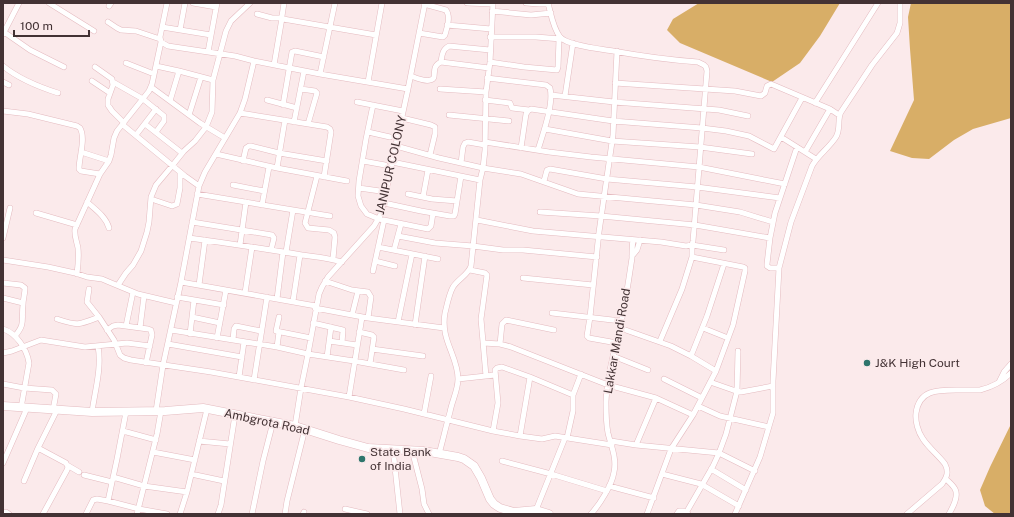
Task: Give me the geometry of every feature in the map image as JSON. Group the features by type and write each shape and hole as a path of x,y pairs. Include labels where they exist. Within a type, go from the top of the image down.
{"main road":[{"name":"Ambgrota Road","path":"3,406 92,412 158,411 199,408 295,426 373,449 412,450 439,454 464,459 474,466 490,499 500,508 514,512 536,510 549,514"}],"street":[{"path":"19,3 4,34 30,50 64,67"},
{"path":"50,3 94,31"},
{"path":"77,274 78,248 74,233 100,174 109,161 114,138 151,87 167,3"},
{"path":"180,30 184,3"},
{"path":"193,3 217,5 208,52"},
{"path":"118,285 133,265 141,251 149,222 151,199 156,185 186,148 195,141 206,127 212,112 213,80 228,25 250,3"},
{"path":"274,65 284,3"},
{"path":"320,74 335,3"},
{"path":"368,82 382,3"},
{"path":"439,454 458,379 456,366 446,340 444,328 445,311 453,287 470,270 471,266 485,143 485,100 488,68 490,62 490,37 493,4 467,3"},
{"path":"490,62 557,70 561,39 553,24 548,3 526,3"},
{"path":"815,103 878,3"},
{"path":"736,514 760,458 770,424 773,406 779,268 791,222 816,158 836,137 839,129 839,115 872,65 896,33 900,23 900,3"},
{"path":"419,33 443,37 445,35 447,25 448,14 446,10 424,4"},
{"name":"JANIPUR COLONY","path":"295,426 318,294 328,277 381,220 381,214 411,76 424,4"},
{"path":"492,11 531,15 551,14"},
{"path":"257,14 272,18 282,18 330,28 376,35"},
{"path":"108,22 121,30 136,30 161,40 168,46 235,56 304,71 408,90"},
{"path":"447,25 491,29"},
{"path":"162,27 211,35"},
{"path":"490,37 561,39 579,45 646,57 700,63 706,67 706,88 692,257 682,289 660,341"},
{"path":"565,96 573,43"},
{"path":"441,62 443,51 449,46 490,50"},
{"path":"283,105 291,54 293,51 324,57"},
{"path":"616,51 612,141 601,216 587,334 588,337 617,343"},
{"path":"138,512 156,440 164,365 199,186 205,172 240,113 254,61"},
{"path":"411,76 432,80 436,66 441,62 488,68"},
{"path":"126,63 154,74"},
{"path":"3,66 17,76 39,87 58,93"},
{"path":"156,66 213,80"},
{"path":"96,67 110,77 113,82 143,99 164,115 164,121 156,132"},
{"path":"170,101 179,71"},
{"path":"294,122 304,71"},
{"path":"188,115 201,77"},
{"path":"487,78 546,84 550,88 551,95 549,112 538,150"},
{"path":"92,81 110,93"},
{"path":"3,82 9,85"},
{"path":"113,82 108,99 108,105 112,111 136,135 172,166 199,186"},
{"path":"615,82 706,88 742,92 761,96 765,94 767,86 771,84 830,109 839,115"},
{"path":"151,87 188,115 225,138"},
{"path":"301,89 315,91 316,93 308,124"},
{"path":"440,89 486,92"},
{"path":"551,95 614,102 704,109 748,116"},
{"path":"485,100 510,103 511,108 514,109 549,112 613,121 726,131 743,134 772,148 775,147 781,137 802,98"},
{"path":"266,100 297,108"},
{"path":"357,102 403,111"},
{"path":"373,105 358,196 361,206 367,214 381,220 428,229 431,226 433,214"},
{"path":"136,135 156,109"},
{"path":"805,152 830,109"},
{"path":"521,148 526,112 529,110"},
{"path":"3,111 20,112 77,126 82,129 80,170 100,174"},
{"path":"240,113 327,127 331,130 324,177"},
{"path":"448,115 509,121"},
{"path":"402,118 432,125 434,127 435,134 430,155"},
{"path":"277,168 285,120"},
{"path":"145,124 182,153"},
{"path":"545,130 612,141 700,147 752,154"},
{"path":"368,132 390,137"},
{"path":"781,137 816,158"},
{"path":"461,163 465,143 485,143 609,159 699,167 785,184"},
{"path":"244,161 246,148 249,146 326,161"},
{"path":"396,146 483,168 521,174 578,194 696,205 740,212 773,222"},
{"path":"779,268 770,268 768,266 770,238 780,198 797,147"},
{"path":"81,152 109,161"},
{"path":"216,154 269,167 347,182"},
{"path":"363,161 385,165"},
{"path":"392,162 480,180"},
{"path":"262,205 269,167"},
{"path":"544,181 547,170 550,169 606,179 697,187 780,198"},
{"path":"423,197 428,170"},
{"path":"151,199 172,206 177,204 180,188 180,172"},
{"path":"317,176 305,223 307,227 329,230 335,234 333,259"},
{"path":"384,203 433,214 454,216 461,176"},
{"path":"232,185 264,191"},
{"path":"359,188 380,191"},
{"path":"197,194 330,216"},
{"path":"408,194 457,202"},
{"path":"87,202 104,217 109,228"},
{"path":"240,245 246,202"},
{"path":"3,238 10,208"},
{"path":"277,299 284,252 293,210"},
{"path":"540,212 695,225 770,238"},
{"path":"36,213 77,225"},
{"path":"373,271 378,247 381,220"},
{"path":"476,220 533,231 661,242 686,246 692,244 724,250"},
{"path":"192,222 272,235 274,238 271,250"},
{"path":"394,250 401,224"},
{"path":"398,236 435,243 508,251 523,250 597,257"},
{"path":"189,238 333,259 342,262"},
{"path":"199,285 205,240"},
{"path":"632,256 633,240"},
{"path":"632,256 637,250 640,240"},
{"path":"245,293 252,247"},
{"path":"378,247 438,259"},
{"path":"398,322 412,254"},
{"path":"292,302 300,255"},
{"path":"415,325 425,256"},
{"name":"Lakkar Mandi Road","path":"591,514 600,503 608,489 614,472 614,453 607,420 606,404 613,356 620,328 632,256"},
{"path":"647,514 671,449 694,415 716,371 733,325 745,268 737,265 724,264 692,257"},
{"path":"3,260 48,267 87,278 102,279 144,296 176,303"},
{"path":"375,262 395,266"},
{"path":"691,356 703,328 724,264"},
{"path":"470,270 485,273 487,275 481,319 486,376"},
{"path":"522,278 594,285"},
{"path":"325,281 348,289 368,292 370,294 371,301 368,318"},
{"path":"181,282 267,297 368,318 444,328"},
{"path":"3,283 21,286 26,290 23,304 23,322 15,336"},
{"path":"89,289 87,302 99,317 122,357 131,360 239,377 349,397 520,436 542,439 555,436 719,453 755,471"},
{"path":"217,338 226,290"},
{"path":"352,315 358,291"},
{"path":"126,326 133,292"},
{"path":"140,328 144,296"},
{"path":"178,297 224,305"},
{"path":"254,380 267,297"},
{"path":"3,298 23,304"},
{"path":"190,334 194,300"},
{"path":"552,313 621,321"},
{"path":"349,397 362,316"},
{"path":"57,319 72,324 79,324 99,317"},
{"path":"192,317 220,323"},
{"path":"277,347 279,332 276,330 279,317"},
{"path":"500,344 502,324 506,320 554,330"},
{"path":"313,323 343,330 342,343"},
{"path":"107,330 115,325 151,330 152,335 146,363"},
{"path":"233,340 234,329 236,326 261,331"},
{"path":"327,357 331,327"},
{"path":"620,328 660,341 681,350 716,371"},
{"path":"703,328 728,338"},
{"path":"3,329 15,336 26,352 28,363 24,388 24,408 3,462"},
{"path":"171,330 404,370"},
{"path":"279,332 311,338"},
{"path":"359,332 372,335 374,337 370,364"},
{"path":"3,353 41,340 78,346 116,345 127,343 150,346"},
{"path":"329,341 357,345"},
{"path":"239,377 244,342"},
{"path":"483,342 500,344 516,349 608,385 656,398 694,415"},
{"path":"168,344 242,358"},
{"path":"92,412 100,365 98,346"},
{"path":"372,349 423,356"},
{"path":"677,514 679,511 687,513 701,484 719,453 737,391 738,351"},
{"path":"613,356 648,370"},
{"path":"999,383 1004,372 1011,364"},
{"path":"493,431 498,403 495,370 499,367 530,377 573,395"},
{"path":"906,514 942,484 948,474 948,469 922,438 918,429 915,419 918,404 927,393 935,390 980,390 999,383 1011,373"},
{"path":"536,510 566,438 574,411 573,395 581,374"},
{"path":"458,379 495,375"},
{"path":"424,414 431,376"},
{"path":"520,436 530,377"},
{"path":"664,379 702,398"},
{"path":"710,382 737,391 747,391 773,386"},
{"path":"3,384 24,388 46,389 54,391 56,394 55,410 24,481"},
{"path":"636,445 656,398"},
{"path":"698,406 730,418 770,424"},
{"path":"180,514 187,492 207,409"},
{"path":"108,501 126,412"},
{"path":"218,514 221,506 235,415"},
{"path":"252,514 273,422"},
{"path":"285,514 305,429"},
{"path":"123,431 156,440"},
{"path":"200,441 230,444"},
{"path":"38,448 81,473 144,486 187,492"},
{"path":"394,449 400,514"},
{"path":"412,450 422,489 424,504 429,514"},
{"path":"153,452 195,460"},
{"path":"502,461 608,489 654,498"},
{"path":"43,514 67,470 67,465"},
{"path":"711,469 746,490"},
{"path":"191,474 224,481"},
{"path":"662,474 701,484 739,506"},
{"path":"946,479 956,491 956,499 950,514"},
{"path":"86,514 93,500 95,499 108,501 138,512 167,514"},
{"path":"345,509 367,514"},
{"path":"3,513 6,512 9,514"}],"shaded area":[{"path":"699,3 840,3 820,36 800,63 772,82 680,43 667,30 673,19"},
{"path":"911,3 1011,3 1011,118 973,129 954,140 929,159 912,158 890,151 914,100 908,17"},
{"path":"1011,424 1011,514 995,514 985,506 980,490"}],"place":[{"name":"J&K High Court","path":"867,363"},
{"name":"State Bank of India","path":"362,459"}]}
